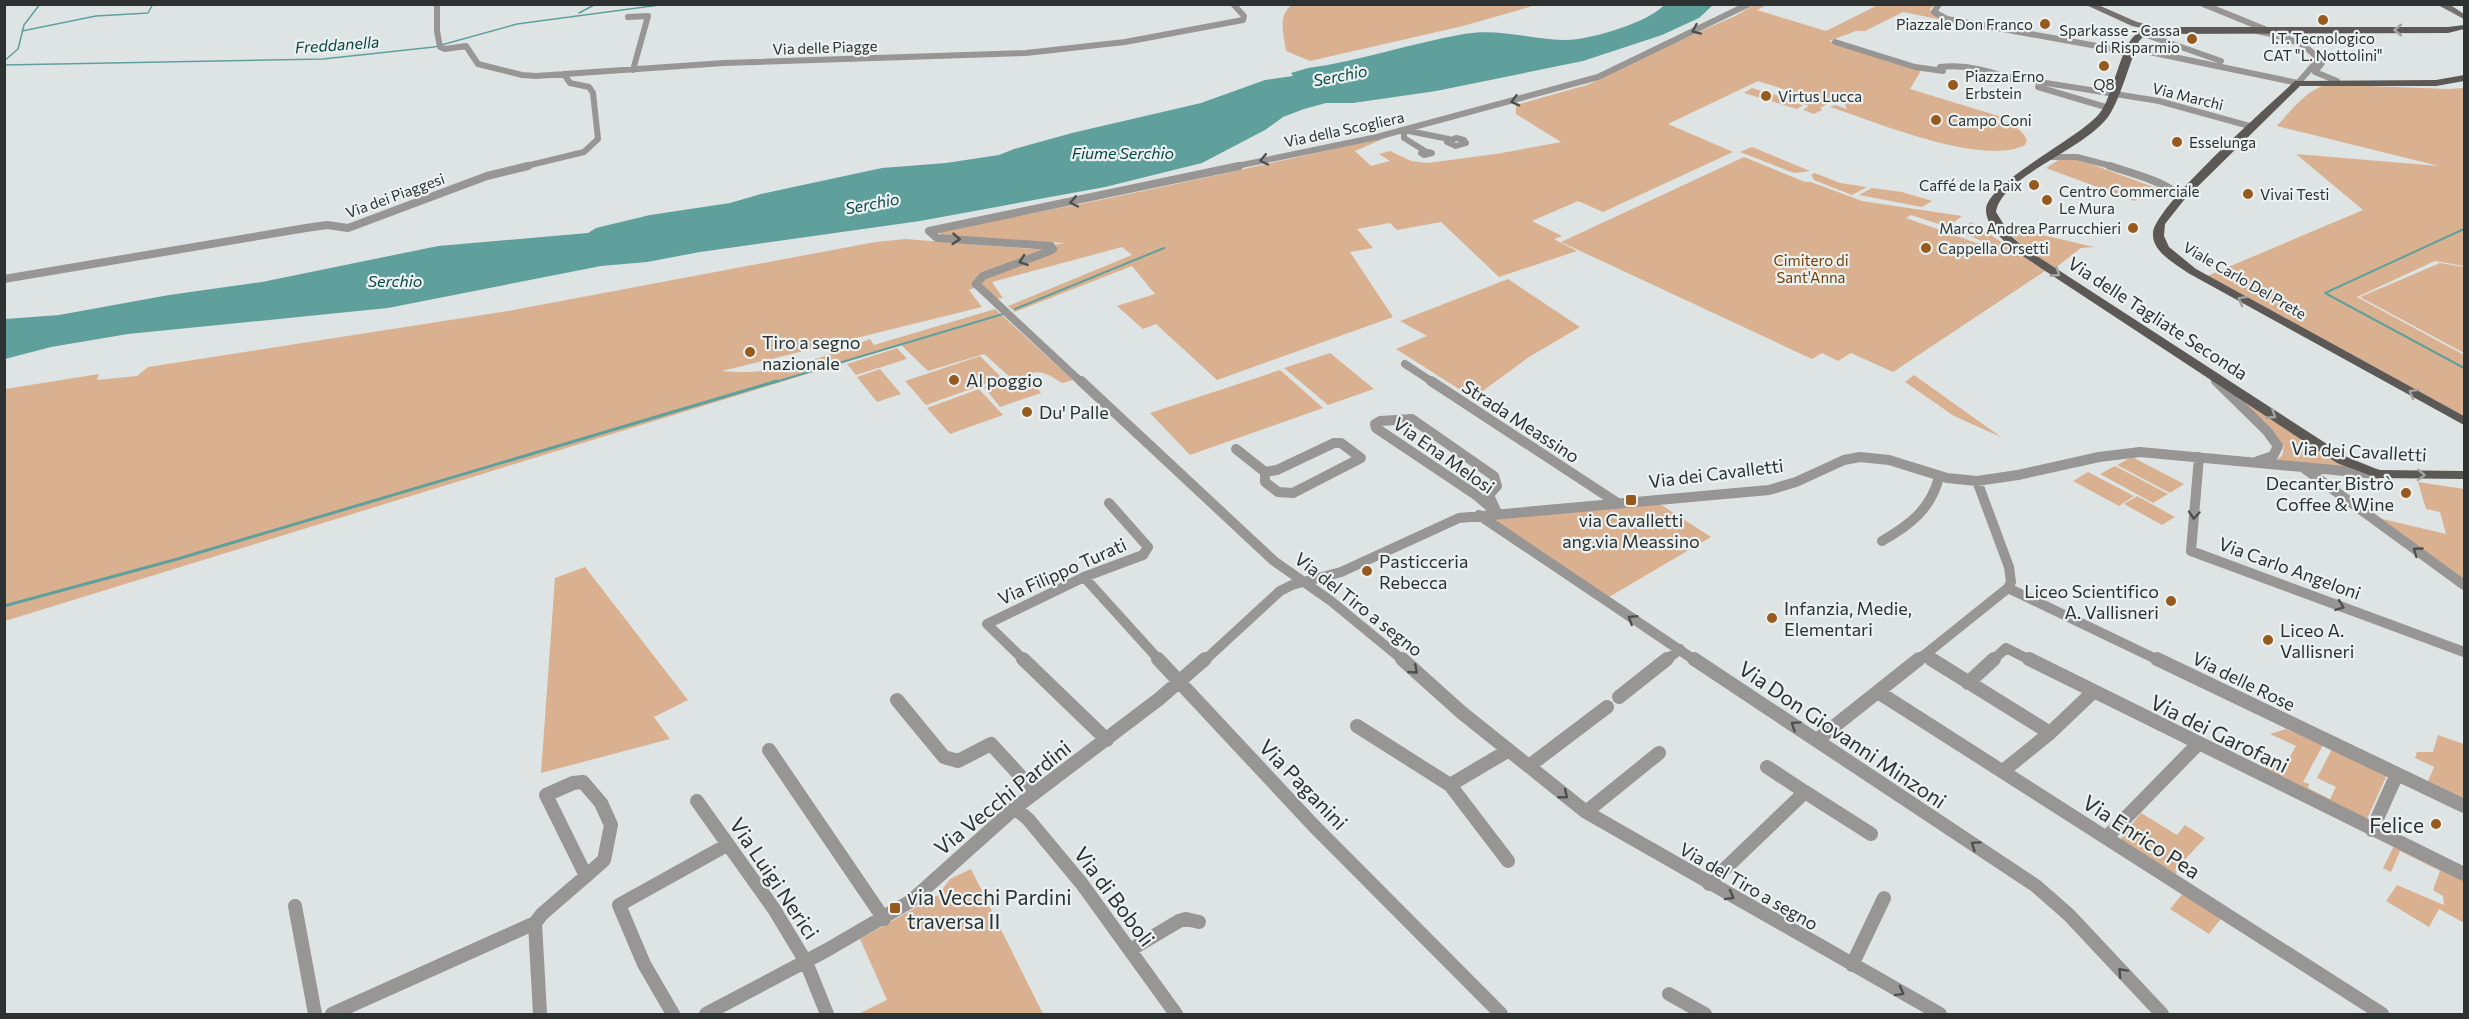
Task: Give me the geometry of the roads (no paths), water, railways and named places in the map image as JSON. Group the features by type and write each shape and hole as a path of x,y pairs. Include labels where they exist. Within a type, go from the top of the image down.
{"main road":[{"path":"2088,4 2138,25 2166,30 2448,30 2464,27"},
{"path":"2440,4 2460,12 2464,17"},
{"path":"2109,14 2125,26 2136,45 2166,30"},
{"name":"Via delle Tagliate Seconda","path":"2136,45 2109,108 2098,122 1996,195 1991,212 2001,230 2022,251 2210,375 2342,460 2377,474"},
{"path":"2298,83 2337,81 2436,83 2464,78"},
{"name":"Viale Carlo Del Prete","path":"2298,83 2180,198 2168,212 2158,230 2159,241 2176,261 2234,296 2464,421"},
{"name":"Via dei Cavalletti","path":"2377,474 2462,476"}],"street":[{"name":"Via delle Piagge","path":"437,4 439,46 445,49 466,46 473,60 478,64 522,75 724,63 932,58 1080,48 1243,20 1244,16 1233,4"},
{"name":"Via della Scogliera","path":"929,231 1380,136 1404,134 1598,76 1749,4"},
{"path":"1938,4 1934,12 1947,19 2108,48 2136,45 2231,64 2224,68"},
{"path":"2206,6 2218,4"},
{"path":"2206,6 2268,31"},
{"path":"628,17 648,16 633,70"},
{"path":"2136,45 2224,68 2298,83 2318,60 2314,53 2274,34 2251,31"},
{"path":"2283,31 2279,34 2320,54 2323,62 2315,72 2337,81"},
{"path":"1835,42 1915,67 2006,77 2109,108"},
{"name":"Via dei Piaggesi","path":"4,279 306,228 327,225 348,228 487,176 585,152 598,138 593,93 589,87 570,83 564,74"},
{"name":"Via Marchi","path":"2006,77 2159,101 2253,127"},
{"path":"1425,133 1458,120"},
{"path":"1404,134 1425,133 1449,139"},
{"path":"1404,134 1425,150"},
{"path":"2070,143 2076,152 2169,184 2183,187 2195,184"},
{"path":"2050,157 2068,155 2093,161 2167,187 2178,193 2180,198"},
{"name":"Via del Tiro a segno","path":"929,231 936,238 1045,245 1053,249 983,276 976,284 1274,561 1302,583 1331,601 1586,812 1940,1014"},
{"name":"Strada Meassino","path":"1405,364 1619,504"},
{"name":"Via dei Cavalletti","path":"2210,375 2267,431 2278,446 2273,456 2246,464"},
{"name":"Via Ena Melosi","path":"1412,419 1494,476 1497,486 1489,495 1497,513 1476,495 1376,428 1375,424 1380,421 1412,419"},
{"path":"1236,449 1265,472 1277,470 1334,443 1341,442 1361,456 1303,488 1285,495 1280,494 1265,482 1265,472"},
{"name":"Via dei Cavalletti","path":"1302,583 1341,572 1459,518 1769,490 1798,482 1833,464 1858,457 1879,459 1939,477 1977,481 2032,474 2120,453 2153,452 2246,464 2377,474"},
{"name":"Via Carlo Angeloni","path":"2199,457 2192,551 2464,652"},
{"path":"2304,469 2464,585"},
{"path":"1882,541 1912,523 1926,510 1934,496 1939,477"},
{"path":"1817,740 2008,588 2011,582 2009,567 1977,481"},
{"name":"Via Filippo Turati","path":"1107,740 987,624 1084,577 1143,555 1148,548 1109,503"},
{"name":"Via Don Giovanni Minzoni","path":"1479,515 1618,611 1680,649 2036,886 2069,915 2162,1014"},
{"name":"Via Paganini","path":"1084,577 1313,825 1501,1014"},
{"name":"Via Vecchi Pardini","path":"706,1014 884,918 927,888 1015,808 1107,740 1179,682 1244,627 1280,591 1302,583"},
{"name":"Via delle Rose","path":"2008,588 2464,806"},
{"name":"Via dei Garofani","path":"1968,683 2006,648 2464,874"},
{"path":"1619,697 1680,649"},
{"path":"1924,656 2050,733"},
{"name":"Via Enrico Pea","path":"1878,692 2382,1014"},
{"path":"2003,771 2050,733 2093,692"},
{"path":"897,700 944,757 958,761 991,744 1035,792"},
{"path":"1529,766 1607,707"},
{"path":"1357,726 1450,784 1508,861"},
{"path":"2106,838 2198,744"},
{"path":"769,750 884,918"},
{"path":"1450,784 1509,750"},
{"path":"1586,812 1659,753"},
{"path":"1767,767 1870,834"},
{"path":"2372,830 2397,774"},
{"path":"332,1014 535,922 604,860 611,825 601,803 584,782 573,783 546,795 585,876"},
{"path":"1709,884 1804,792"},
{"name":"Via Luigi Nerici","path":"697,801 774,909 806,962 827,1014"},
{"name":"Via di Boboli","path":"1015,808 1029,819 1074,875 1176,1014"},
{"path":"673,1014 644,964 619,905 727,845"},
{"path":"1852,965 1884,898"},
{"path":"295,906 315,1014"},
{"path":"1130,951 1179,921 1186,919 1199,922"},
{"path":"535,922 540,1014"},
{"path":"1669,994 1705,1014"}],"water":[{"path":"1665,4 1713,5 1699,18 1662,35 1583,61 1436,91 1353,103 1326,103 1304,109 1283,117 1265,130 1202,163 1105,187 920,221 700,252 647,262 601,266 388,308 128,334 51,347 5,359 5,319 59,315 169,295 262,282 438,246 588,233 596,228 650,215 730,203 761,194 882,168 946,163 999,155 1072,133 1201,103 1265,80 1293,76 1291,73 1308,68 1464,34 1489,32 1564,40 1588,37 1633,24 1658,11"}],"waterway":[{"path":"23,31 24,25 40,4"},
{"path":"23,31 96,16 148,13 153,4"},
{"path":"579,13 596,4"},
{"name":"Freddanella","path":"4,65 323,59 434,47 517,24 667,4"},
{"path":"4,61 18,49 23,31"},
{"path":"2464,229 2325,293 2464,368"},
{"path":"1015,309 1164,248"},
{"path":"772,383 1003,314"},
{"path":"4,606 174,560 777,381"}],"place":[{"name":"I.T. Tecnologico CAT \"L. Nottolini\"","path":"2323,20"},
{"name":"Piazzale Don Franco","path":"2045,24"},
{"name":"Sparkasse - Cassa di Risparmio","path":"2192,39"},
{"name":"Q8","path":"2104,66"},
{"name":"Piazza Erno Erbstein","path":"1953,85"},
{"name":"Virtus Lucca","path":"1766,96"},
{"name":"Campo Coni","path":"1936,120"},
{"name":"Esselunga","path":"2177,142"},
{"name":"Caffé de la Paix","path":"2034,185"},
{"name":"Vivai Testi","path":"2248,194"},
{"name":"Centro Commerciale Le Mura","path":"2047,200"},
{"name":"Marco Andrea Parrucchieri","path":"2133,228"},
{"name":"Cappella Orsetti","path":"1926,248"},
{"name":"Tiro a segno nazionale","path":"750,352"},
{"name":"Al poggio","path":"954,380"},
{"name":"Du' Palle","path":"1027,412"},
{"name":"Decanter Bistrò Coffee & Wine","path":"2406,493"},
{"name":"via Cavalletti ang.via Meassino","path":"1631,500"},
{"name":"Pasticceria Rebecca","path":"1367,571"},
{"name":"Liceo Scientifico A. Vallisneri","path":"2171,601"},
{"name":"Infanzia, Medie, Elementari","path":"1772,618"},
{"name":"Liceo A. Vallisneri","path":"2268,640"},
{"name":"Felice","path":"2436,824"},
{"name":"via Vecchi Pardini traversa II","path":"895,908"}],"water label":[{"name":"Serchio","path":"1340,75"},
{"name":"Fiume Serchio","path":"1123,152"},
{"name":"Serchio","path":"872,203"},
{"name":"Serchio","path":"395,280"}],"park label":[{"name":"Cimitero di Sant'Anna","path":"1811,268"}]}
